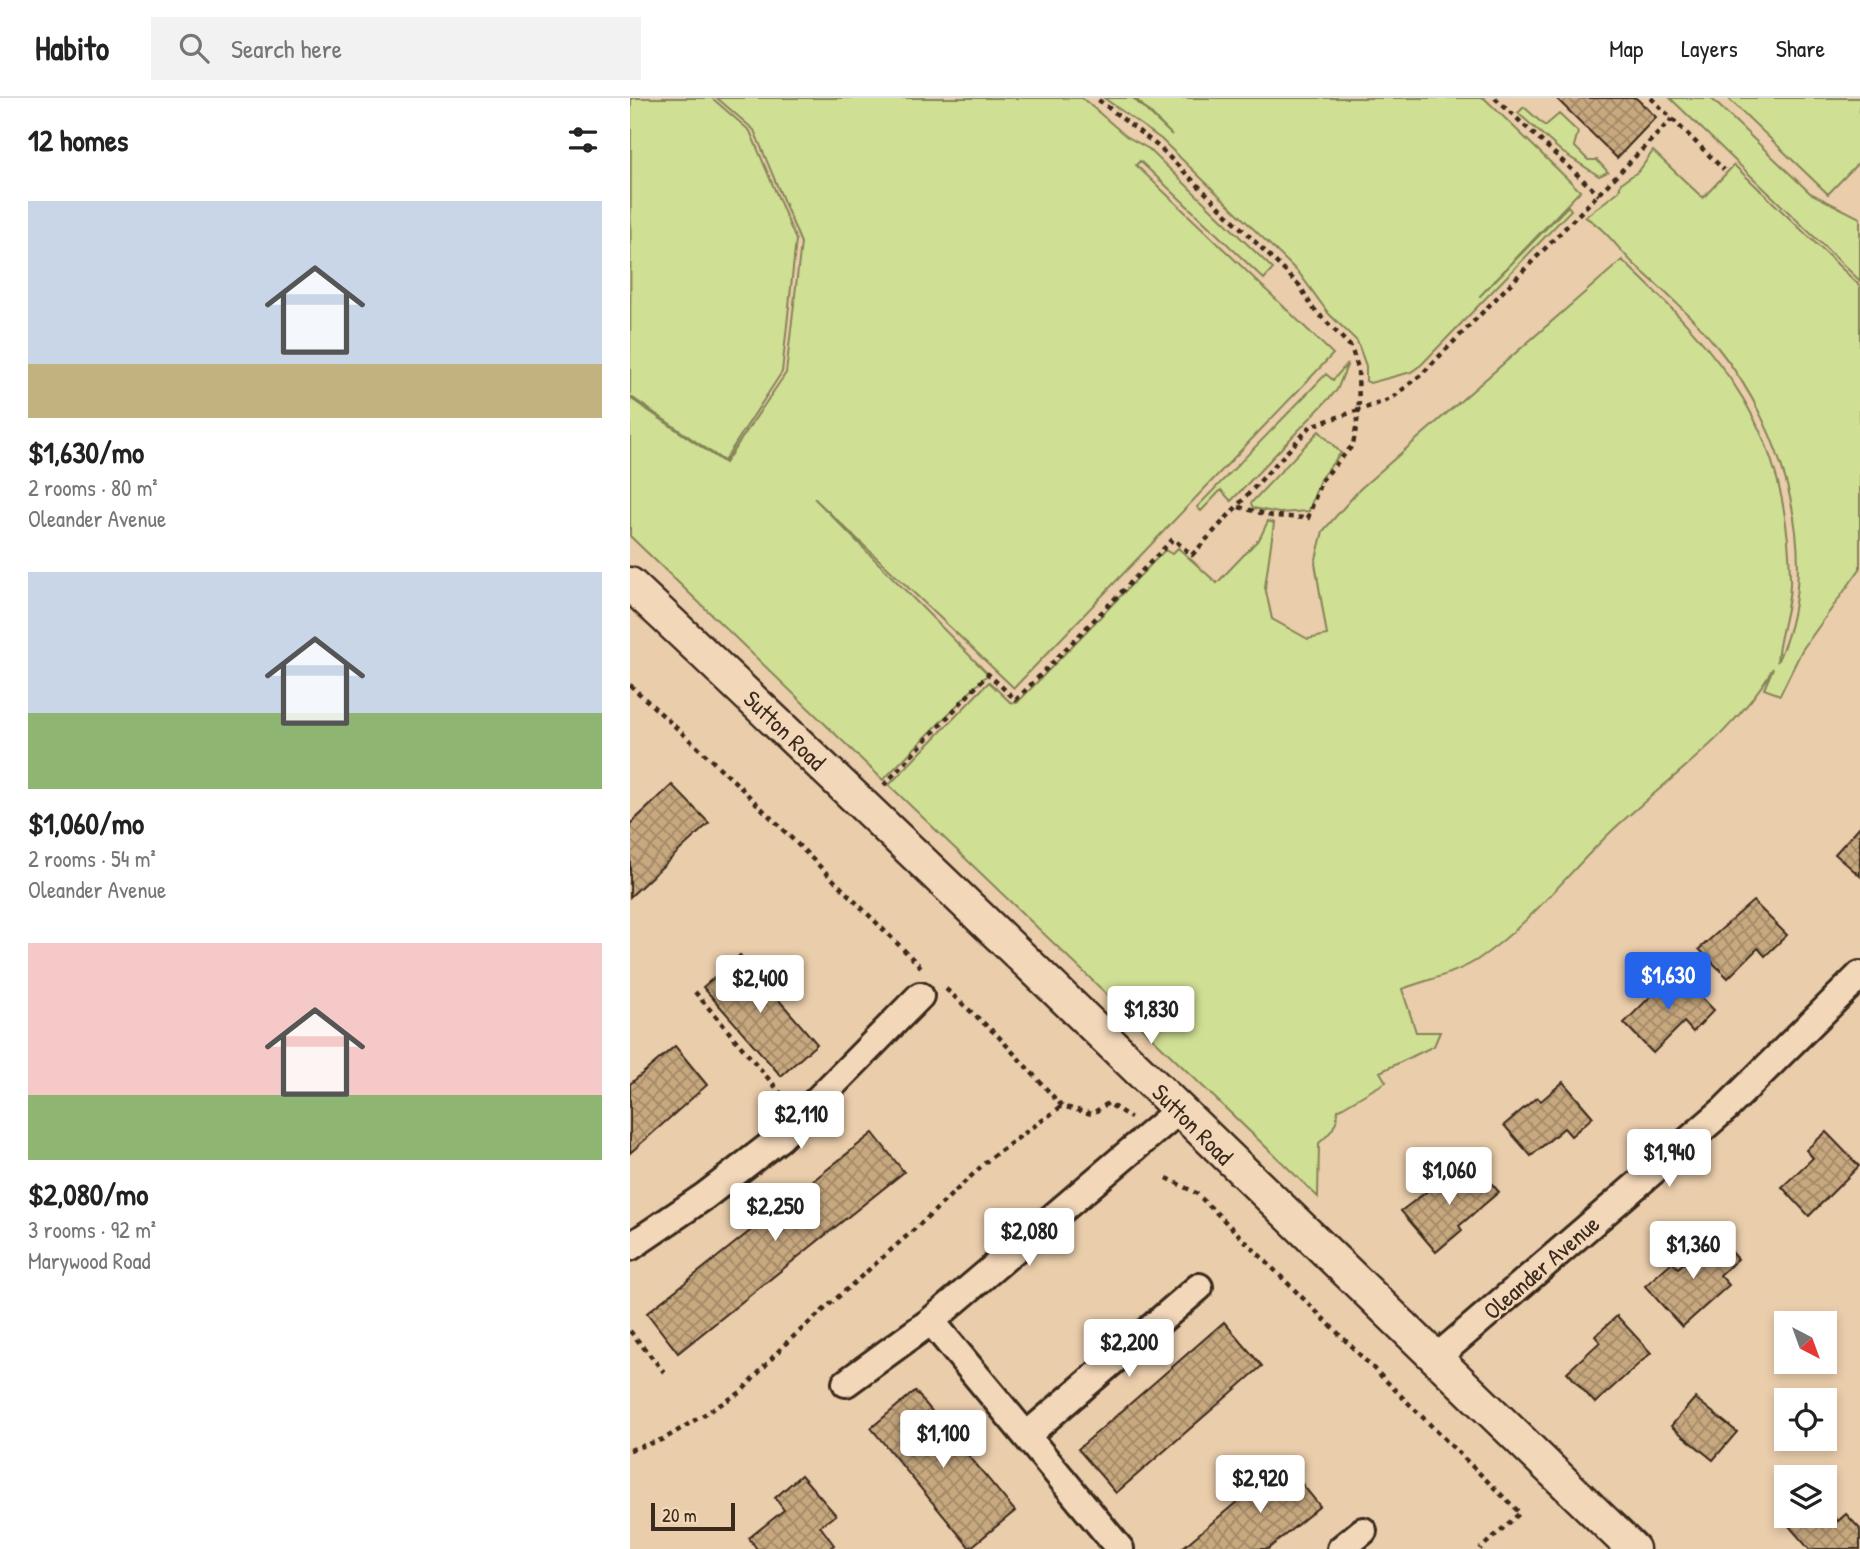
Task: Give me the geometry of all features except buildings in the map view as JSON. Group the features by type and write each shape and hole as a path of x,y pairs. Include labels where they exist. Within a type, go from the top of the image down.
{"street":[{"name":"Sutton Road","path":"630,584 1633,1549"},
{"name":"Oleander Avenue","path":"1436,1358 1725,1109 1860,975"},
{"path":"630,1247 705,1196 780,1138 928,984"},
{"path":"846,1383 931,1321 1179,1110"},
{"path":"1027,1435 1199,1286"},
{"path":"931,1321 1120,1549"},
{"path":"1341,1549 1363,1531"}],"path":[{"path":"1096,98 1159,147 1300,286 1312,306 1351,347 1357,368 1359,410 1353,445 1321,481 1308,518 1272,516 1239,507"},
{"path":"1495,98 1599,195"},
{"path":"1651,98 1724,170"},
{"path":"884,785 988,674 1016,700 1173,539 1192,555 1311,426 1391,399 1422,374 1672,119"},
{"path":"630,685 734,781 928,984 998,1036 1062,1106 1092,1114 1108,1103 1135,1121"},
{"path":"695,992 783,1098 792,1089"},
{"path":"630,1450 664,1439 741,1392 783,1345 927,1218 989,1159 1062,1106"},
{"path":"1167,1178 1196,1193 1348,1341 1374,1372 1520,1513 1480,1549"},
{"path":"630,1331 664,1372"}],"green space":[{"path":"631,98 712,98 750,131 796,240 782,372 724,461 630,396"},
{"path":"717,98 1082,98 1126,136 1149,149 1273,269 1264,279 1140,161 1136,165 1333,354 1014,688 814,498 988,674 883,780 630,536 630,398 725,463 786,373 801,243 754,130"},
{"path":"1104,98 1133,98 1172,135 1135,98 1484,98 1580,191 1479,297 1568,206 1571,210 1421,365 1411,372 1370,383 1366,381 1366,366 1357,341 1329,314 1299,273 1161,139"},
{"path":"1670,98 1711,98 1810,193 1860,218 1860,281"},
{"path":"1728,98 1860,98 1860,161 1828,194"},
{"path":"1524,107 1545,126 1559,114 1578,132 1574,146 1588,160 1597,160 1608,172 1599,176 1562,152 1518,113"},
{"path":"1653,151 1703,198 1734,165 1860,286 1860,569 1802,650 1780,695 1764,689 1773,668 1758,692 1721,734 1616,827 1532,914 1497,946 1468,965 1402,989 1416,1032 1440,1032 1434,1046 1380,1072 1386,1082 1338,1110 1333,1129 1319,1143 1318,1197 889,785 989,682 1010,702 1017,703 1165,550 1172,554 1178,548 1217,583 1260,538 1268,521 1274,523 1265,587 1272,619 1308,639 1327,635 1315,563 1323,531 1360,489 1622,260 1659,295 1720,364 1744,400 1763,438 1777,480 1786,526 1790,579 1789,601 1777,662 1791,623 1797,583 1797,540 1790,498 1762,417 1718,348 1605,233 1585,217 1619,191 1621,183 1639,171"},
{"path":"1348,363 1337,390 1231,501 1221,490 1201,511 1197,507 1326,374 1333,380"},
{"path":"1319,431 1341,453 1320,479 1309,511 1279,513 1253,508 1251,503"}]}
